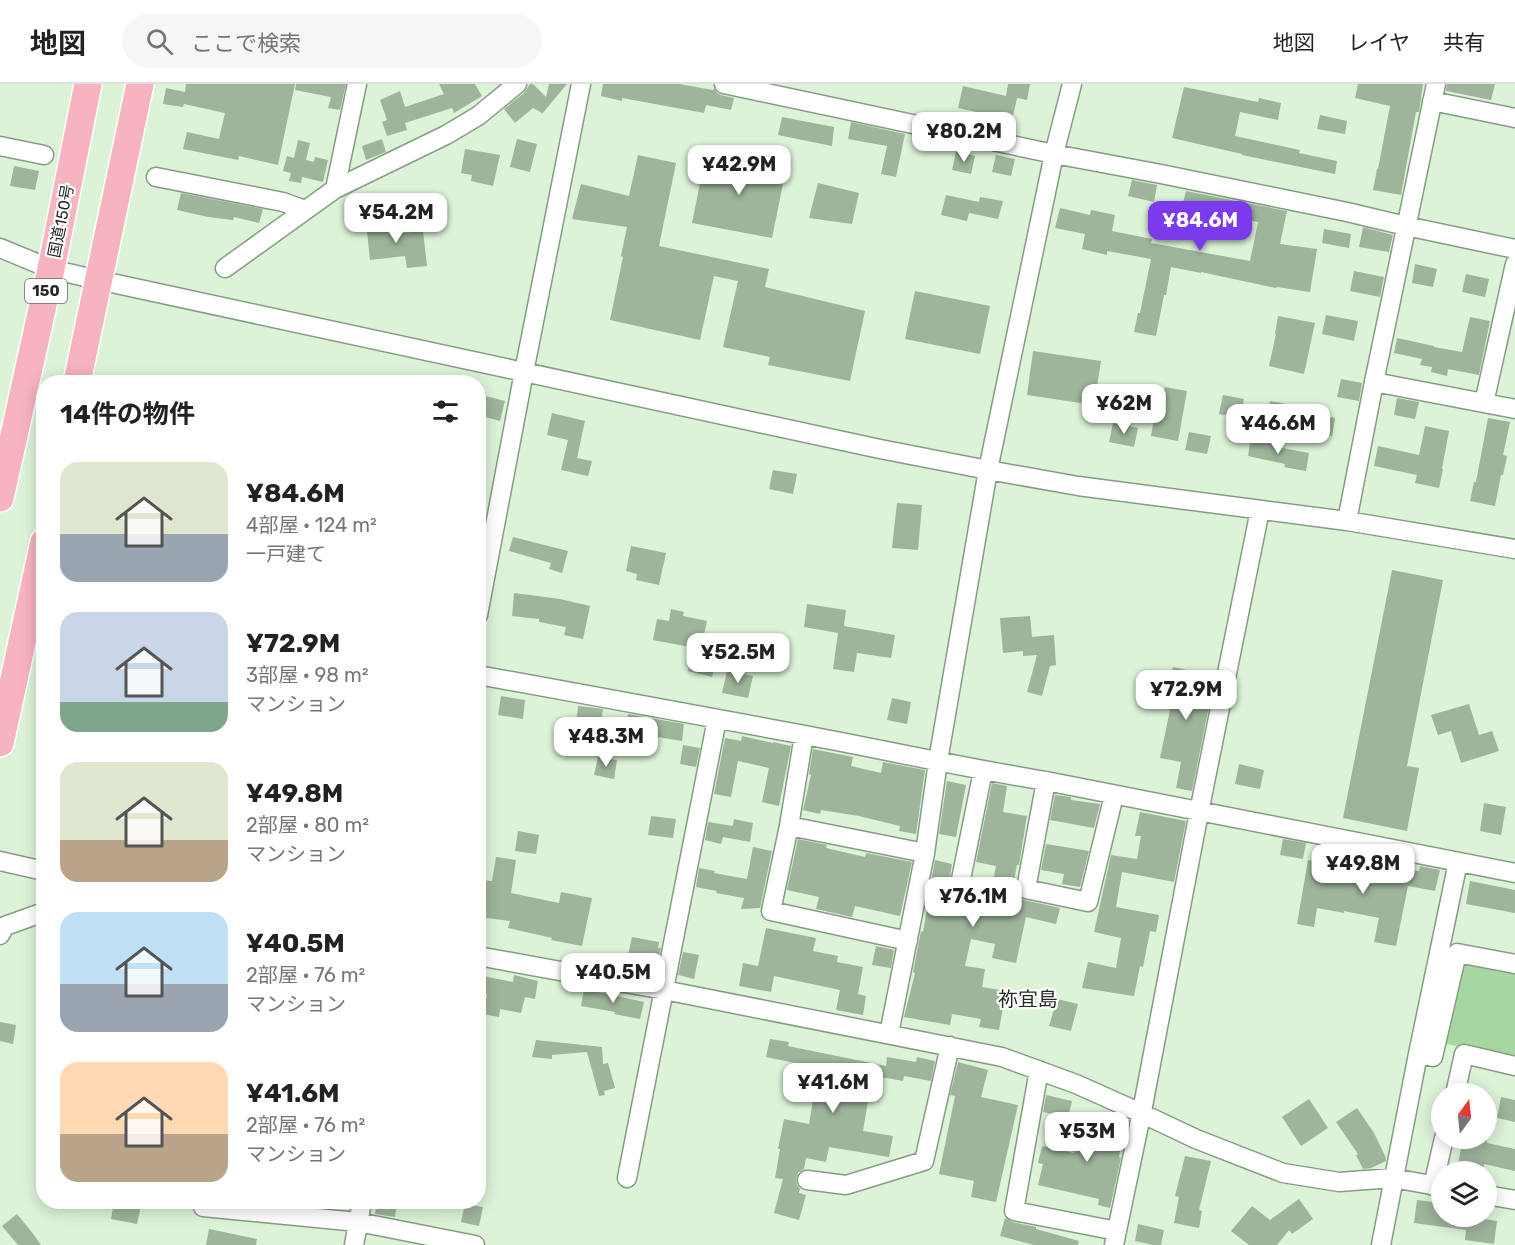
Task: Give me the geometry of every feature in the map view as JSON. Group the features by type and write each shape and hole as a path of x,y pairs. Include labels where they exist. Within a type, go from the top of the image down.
{"highway":[{"name":"国道150号","path":"0,498 5,450 51,269 88,84"},
{"path":"78,375 140,84"},
{"path":"0,743 36,579"}],"street":[{"path":"335,189 357,84"},
{"path":"225,268 335,189 447,135 478,116 518,84"},
{"path":"486,573 581,84"},
{"path":"724,84 1054,154 1347,212 1515,249"},
{"path":"889,1034 925,854 938,761 988,470 1054,154 1072,84"},
{"path":"1347,521 1434,93 1515,118"},
{"path":"0,146 44,155"},
{"path":"156,177 283,202 305,210"},
{"path":"0,248 51,269 98,280 880,449 1078,486 1347,521 1515,549"},
{"path":"1484,403 1515,264"},
{"path":"1374,382 1515,409"},
{"path":"1039,1070 1014,1211 1116,1238 1260,510"},
{"path":"486,676 717,718 1515,873"},
{"path":"627,1178 717,718"},
{"path":"804,735 789,826 771,910 908,941"},
{"path":"958,889 983,771"},
{"path":"1046,781 1026,889 1088,902 1114,795"},
{"path":"789,826 925,854"},
{"path":"0,861 36,869"},
{"path":"1381,1245 1458,862"},
{"path":"0,935 5,926 36,915"},
{"path":"1418,1054 1433,1057 1457,953 1515,964"},
{"path":"486,957 1002,1057 1076,1084 1196,1139 1283,1173 1339,1182 1393,1178 1431,1185"},
{"path":"807,1180 846,1185 924,1161 950,1046"},
{"path":"1457,1083 1464,1054 1515,1066"},
{"path":"1497,1197 1515,1200"},
{"path":"224,1209 358,1222 475,1245"},
{"path":"354,1245 361,1209"}],"green space":[{"path":"1460,959 1515,971 1515,1059 1442,1043"}],"building":[{"path":"186,84 295,84 278,165 239,156 238,160 183,149 187,132 219,139 225,113 184,104 183,107 163,104 166,88 185,92"},
{"path":"296,84 346,84 340,110 328,108 331,97 295,90"},
{"path":"439,84 475,84 482,96 454,113 452,108 405,123 407,130 387,136 382,122 387,120 380,100 400,91 405,107 444,94"},
{"path":"530,84 533,84 546,97 549,84 567,84 541,115 542,113 533,108 515,123 504,109 524,93"},
{"path":"603,84 679,84 713,90 714,88 721,95 734,98 731,110 706,105 704,113 601,96"},
{"path":"1008,84 1030,84 1027,100 1017,98 1010,130 993,126 995,116 958,108 963,86 1006,96"},
{"path":"1358,84 1423,84 1401,195 1373,190 1390,106 1355,98"},
{"path":"1447,84 1495,84 1491,100 1446,91"},
{"path":"1184,87 1258,102 1259,98 1281,103 1278,120 1240,112 1235,136 1300,150 1299,153 1337,161 1335,174 1172,138"},
{"path":"1320,115 1347,121 1345,134 1317,129"},
{"path":"782,117 834,127 832,146 778,135"},
{"path":"851,122 905,134 896,177 881,174 887,146 848,139"},
{"path":"382,139 386,152 366,160 362,146"},
{"path":"517,139 537,144 530,172 510,167"},
{"path":"298,140 310,143 306,160 314,162 315,157 328,160 323,182 302,177 301,183 289,181 291,173 283,171 287,156 294,158"},
{"path":"465,149 500,155 493,186 471,181 472,175 461,173"},
{"path":"956,152 975,156 971,174 952,170"},
{"path":"706,153 786,169 772,238 692,223"},
{"path":"638,155 676,163 659,246 769,269 765,287 865,311 850,381 768,365 770,357 723,347 738,281 714,276 700,340 610,320 627,227 572,219 581,184 629,196"},
{"path":"996,155 1015,159 1011,176 992,172"},
{"path":"14,166 39,171 35,190 10,186"},
{"path":"1132,180 1157,185 1154,202 1128,196"},
{"path":"818,183 859,193 852,224 809,218"},
{"path":"1186,191 1287,211 1280,244 1317,249 1310,292 1276,288 1171,267 1156,336 1134,332 1151,259 1107,251 1107,255 1082,249 1085,234 1055,228 1060,208 1090,215 1091,210 1115,215 1112,231 1152,239 1151,243 1250,261 1258,222 1182,207"},
{"path":"181,193 263,209 259,223 234,217 233,220 208,217 177,210"},
{"path":"946,195 979,202 980,197 1003,201 998,219 969,213 967,221 941,215"},
{"path":"385,220 385,227 400,225 401,233 423,231 427,266 407,268 405,256 370,260 366,222"},
{"path":"1363,227 1393,235 1389,252 1359,247"},
{"path":"1324,229 1351,234 1349,248 1322,243"},
{"path":"1415,264 1437,269 1433,287 1412,283"},
{"path":"1354,271 1384,277 1380,297 1350,291"},
{"path":"1466,274 1489,279 1485,297 1462,292"},
{"path":"915,291 990,306 980,354 905,339"},
{"path":"1326,315 1358,321 1354,341 1322,334"},
{"path":"1278,316 1315,323 1304,374 1269,366"},
{"path":"1470,317 1490,321 1479,375 1448,369 1447,376 1431,372 1432,367 1420,365 1422,359 1394,353 1397,338 1462,352"},
{"path":"1033,351 1101,361 1094,405 1027,395"},
{"path":"1341,379 1362,383 1359,401 1337,397"},
{"path":"1135,384 1187,391 1178,441 1151,436 1156,407 1132,402"},
{"path":"1223,395 1244,399 1241,418 1219,414"},
{"path":"486,396 505,401 500,421 486,417"},
{"path":"1397,398 1419,402 1415,419 1394,415"},
{"path":"1270,401 1291,405 1291,410 1335,418 1332,436 1310,432 1311,427 1266,419"},
{"path":"552,413 585,421 577,458 592,461 588,476 561,470 568,440 547,435"},
{"path":"1488,418 1510,422 1503,455 1507,456 1495,506 1470,501 1474,482 1476,482"},
{"path":"1113,423 1138,428 1134,447 1109,442"},
{"path":"1425,426 1449,431 1439,488 1415,483 1417,475 1374,466 1378,446 1419,455"},
{"path":"1189,432 1211,436 1207,454 1185,450"},
{"path":"1251,438 1273,442 1272,446 1309,453 1306,471 1248,456"},
{"path":"773,470 797,474 793,494 769,489"},
{"path":"897,503 922,505 918,550 892,548"},
{"path":"513,537 568,551 562,573 549,569 551,563 509,551"},
{"path":"631,546 666,553 659,585 636,580 637,574 626,571"},
{"path":"1392,570 1443,580 1407,766 1419,768 1407,831 1343,818"},
{"path":"514,593 560,599 590,606 583,639 564,635 566,627 539,622 539,619 512,616"},
{"path":"807,604 846,610 844,626 895,635 891,658 857,653 854,672 833,669 838,633 804,627"},
{"path":"671,609 684,612 683,616 707,621 701,649 653,640 657,619 669,621"},
{"path":"1030,616 1032,637 1054,635 1056,665 1050,666 1042,696 1027,692 1037,655 1023,656 1023,651 1003,653 1000,618"},
{"path":"693,651 717,657 712,677 688,671"},
{"path":"1173,667 1215,676 1192,791 1176,788 1181,762 1160,758 1170,710 1162,708"},
{"path":"727,671 753,676 748,698 722,693"},
{"path":"501,696 525,700 523,719 498,715"},
{"path":"892,698 911,702 907,724 887,720"},
{"path":"1469,704 1479,735 1492,731 1499,751 1461,763 1451,731 1438,735 1431,715"},
{"path":"578,706 603,709 600,728 576,725"},
{"path":"628,714 684,724 682,741 626,730"},
{"path":"742,736 791,746 779,806 762,802 769,768 738,761 731,797 714,794 725,738 741,741"},
{"path":"683,745 700,748 696,767 680,764"},
{"path":"813,749 853,757 851,766 881,773 883,762 925,770 916,834 899,831 900,826 859,816 821,810 820,814 803,810 811,775 809,774"},
{"path":"598,757 617,760 614,779 594,775"},
{"path":"1239,764 1264,770 1260,789 1235,784"},
{"path":"947,781 966,785 956,837 939,834"},
{"path":"992,783 1007,786 1003,812 1027,816 1012,891 1015,891 1014,895 1024,900 1060,908 1056,924 1026,917 1016,963 992,958 995,944 971,939 965,966 985,969 982,987 1006,991 999,1030 979,1027 981,1019 952,1014 950,1025 904,1017 915,973 913,972 921,931 923,932 935,860 952,864 948,889 952,898 962,900 969,893 990,896 996,866 976,862"},
{"path":"1055,795 1100,804 1094,828 1050,820"},
{"path":"1484,803 1506,807 1501,835 1480,831"},
{"path":"1140,812 1186,821 1174,882 1122,872 1116,907 1159,915 1156,932 1150,931 1143,967 1140,966 1134,996 1082,988 1088,962 1116,968 1121,938 1094,932 1111,855 1137,859 1141,836 1135,836"},
{"path":"651,816 676,819 673,838 648,835"},
{"path":"734,819 753,823 750,842 723,837 721,844 705,840 708,822 733,826"},
{"path":"518,831 539,835 536,854 515,851"},
{"path":"798,839 865,857 866,853 912,862 900,916 855,906 852,917 816,909 819,897 787,890"},
{"path":"1283,839 1306,843 1303,859 1280,855"},
{"path":"1046,844 1089,851 1080,887 1062,884 1064,874 1041,870"},
{"path":"753,847 772,851 760,908 741,909 744,898 696,887 699,868 747,879"},
{"path":"496,857 516,860 511,893 559,903 561,892 592,898 582,946 508,928 510,921 486,918 486,881 492,881"},
{"path":"1308,860 1324,862 1323,868 1359,874 1360,867 1391,873 1392,867 1419,871 1420,866 1440,870 1435,891 1408,886 1396,946 1374,942 1379,918 1317,908 1314,927 1297,924"},
{"path":"1470,881 1515,890 1515,913 1466,904"},
{"path":"766,928 816,938 813,951 838,956 837,962 863,967 858,994 866,996 863,1015 836,1010 840,990 774,976 771,992 739,986 743,963 758,966"},
{"path":"632,937 659,942 658,948 661,948 658,960 628,955"},
{"path":"876,946 894,950 891,968 872,965"},
{"path":"683,952 699,955 694,979 678,975"},
{"path":"514,975 538,981 535,999 525,997 521,1013 500,1009 499,1017 486,1015 486,977 513,982"},
{"path":"584,989 644,1002 640,1019 581,1006"},
{"path":"1057,999 1078,1004 1071,1031 1049,1026"},
{"path":"0,1022 16,1025 13,1044 0,1041"},
{"path":"770,1039 789,1042 788,1046 886,1066 887,1057 916,1062 917,1057 935,1061 931,1081 904,1076 903,1081 870,1075 865,1100 868,1101 863,1131 893,1136 889,1157 829,1147 826,1162 806,1158 804,1169 798,1173 796,1179 800,1189 799,1193 806,1195 799,1220 774,1213 783,1179 775,1178 780,1149 778,1149 784,1119 809,1124 818,1071 794,1067 795,1063 766,1057"},
{"path":"536,1040 602,1047 603,1064 608,1063 615,1088 604,1091 605,1095 599,1096 587,1052 552,1055 552,1059 532,1057"},
{"path":"958,1062 988,1070 981,1097 1018,1105 996,1202 971,1197 974,1181 939,1174 955,1096 950,1095"},
{"path":"1046,1095 1072,1101 1068,1117 1043,1112"},
{"path":"1501,1097 1515,1100 1515,1122 1497,1118"},
{"path":"1309,1099 1328,1128 1301,1146 1282,1117"},
{"path":"1357,1108 1374,1133 1386,1158 1386,1161 1371,1168 1363,1169 1356,1155 1358,1154 1336,1122"},
{"path":"1101,1115 1126,1120 1119,1157 1121,1158 1110,1208 1098,1205 1099,1199 1038,1185 1043,1164 1038,1163 1042,1146 1074,1153 1079,1133 1097,1137"},
{"path":"1497,1145 1515,1149 1515,1171 1497,1167 1497,1161 1459,1161 1461,1149 1497,1149"},
{"path":"1185,1156 1211,1161 1199,1210 1202,1211 1199,1228 1174,1223 1179,1197 1175,1196"},
{"path":"1299,1199 1313,1219 1292,1234 1289,1230 1277,1245 1249,1245 1231,1231 1252,1206 1270,1220"},
{"path":"1417,1200 1431,1202 1431,1225 1414,1223"},
{"path":"113,1209 140,1209 137,1224 111,1219"},
{"path":"376,1209 396,1209 395,1217 375,1214"},
{"path":"464,1209 483,1209 479,1226 461,1222"},
{"path":"17,1214 41,1245 18,1245 2,1226"},
{"path":"1005,1218 1079,1241 1078,1245 1034,1245 1000,1236"},
{"path":"1138,1224 1164,1230 1161,1245 1135,1241"},
{"path":"1444,1227 1496,1227 1494,1244 1465,1240 1466,1230"},
{"path":"209,1229 257,1239 256,1245 206,1245"}],"district":[{"name":"祢宜島","path":"1028,999"}]}
